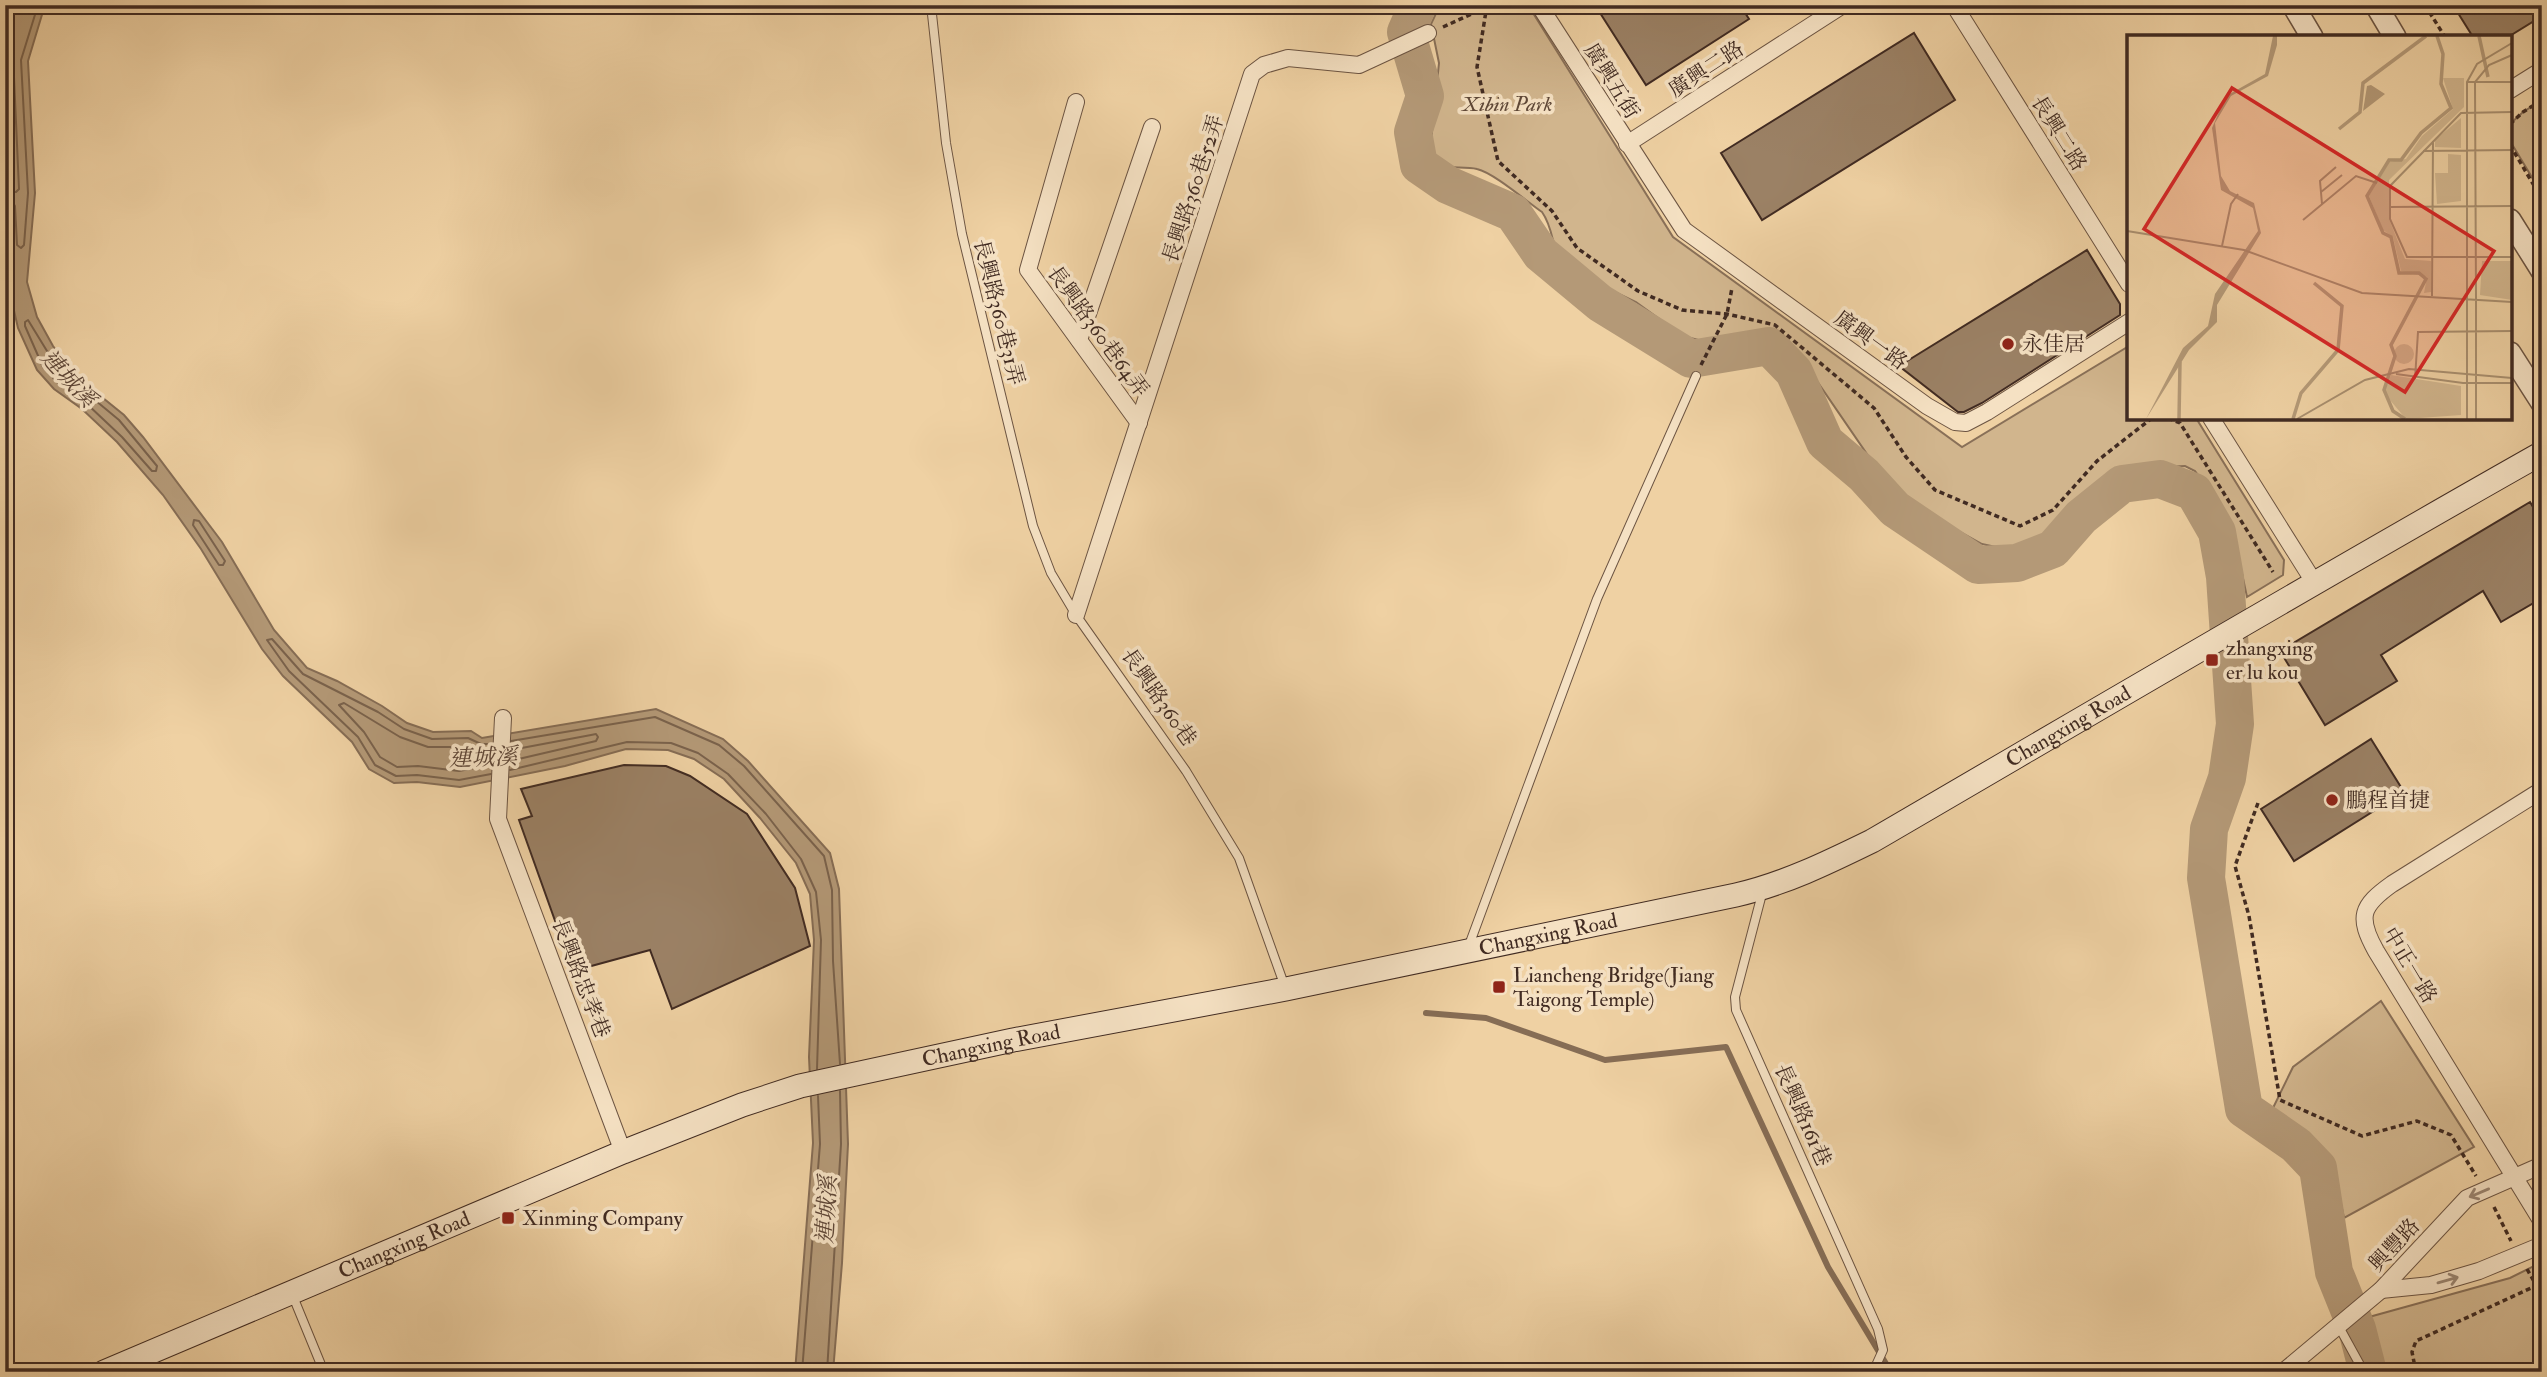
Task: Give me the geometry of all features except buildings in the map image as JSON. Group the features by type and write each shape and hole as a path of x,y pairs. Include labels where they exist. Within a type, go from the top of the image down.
{"main road":[{"path":"2314,582 2542,453"},
{"name":"Changxing Road","path":"104,1372 624,1152 742,1105 830,1079 1013,1040 1286,989 1764,889 1812,871 1872,841 2245,625 2314,582"}],"street":[{"name":"廣興五街","path":"1539,5 1627,144"},
{"name":"廣興二路","path":"1627,144 1843,5"},
{"name":"長興二路","path":"1954,5 2127,281"},
{"path":"2293,5 2311,35"},
{"path":"2376,5 2394,35"},
{"name":"長興路360巷52弄","path":"1139,423 1252,74 1264,65 1287,58 1359,65 1428,33"},
{"path":"2512,89 2542,70"},
{"name":"長興路360巷64弄","path":"1076,102 1028,270 1139,423"},
{"path":"1079,340 1152,127"},
{"name":"廣興一路","path":"1627,144 1684,230 1927,406 1955,422 1966,424 2127,323"},
{"path":"2512,223 2542,271"},
{"path":"2512,356 2542,403"},
{"path":"2212,420 2314,582"},
{"path":"1076,615 1139,423"},
{"name":"長興路忠孝巷","path":"503,718 498,819 624,1152"},
{"name":"中正一路","path":"2542,790 2373,897 2364,915 2365,931 2370,941 2542,1222"},
{"name":"興豐路","path":"2381,1290 2467,1198 2542,1165"},
{"name":"興豐路","path":"2381,1290 2431,1285 2519,1256 2542,1245"},
{"path":"2283,1372 2381,1290"}],"lane":[{"name":"長興路360巷31弄","path":"931,5 946,143 962,234 1033,526 1051,573 1076,615"},
{"path":"1467,951 1597,598 1696,376"},
{"name":"長興路360巷","path":"1076,615 1186,771 1239,859 1249,880 1286,989"},
{"name":"長興路161巷","path":"1764,889 1735,997 1736,1010 1878,1329 1883,1350 1873,1372"},
{"path":"292,1293 324,1372"},
{"path":"2340,1324 2362,1372"}],"path":[{"path":"2425,5 2444,35"},
{"path":"1428,33 1487,6"},
{"path":"1487,6 1476,67 1498,161 1552,211 1577,248 1638,290 1682,310 1727,314 1775,325 1874,408 1906,457 1935,490 2020,526 2053,510 2097,461 2149,420"},
{"path":"2512,121 2522,111 2542,100"},
{"path":"2512,146 2542,196"},
{"path":"1696,376 1727,314 1735,269"},
{"path":"2173,420 2180,423 2273,572"},
{"path":"2258,803 2235,866 2249,916 2280,1100 2362,1136 2417,1121 2451,1135 2485,1190 2536,1285"},
{"path":"2416,1372 2412,1352 2416,1341 2542,1283"}],"green space":[{"name":"Xibin Park","path":"1440,5 1528,5 1673,237 1962,447 2127,347 2127,420 2197,420 2284,560 2283,575 2247,597 2234,536 2228,522 2217,501 2195,471 2185,466 2141,468 2111,477 2081,500 2061,531 2037,546 2019,552 1982,544 1928,514 1904,497 1880,473 1799,355 1784,340 1758,335 1725,347 1683,336 1636,302 1565,268 1557,255 1542,212 1501,181 1477,169 1448,167 1436,163 1430,151 1439,63 1431,24"},
{"path":"2542,100 2542,194 2512,144 2512,122"},
{"path":"2381,1001 2474,1147 2344,1218 2333,1166 2272,1110 2293,1067"},
{"path":"2542,1262 2542,1372 2381,1372 2369,1317 2510,1278"}],"water":[{"name":"連城溪","path":"16,5 47,5 28,61 35,193 27,282 37,317 53,346 77,377 124,415 143,437 222,542 274,630 307,668 337,681 407,723 433,732 471,731 482,738 656,709 723,739 748,761 830,853 839,889 848,1144 833,1372 795,1372 813,1143 809,1057 814,940 810,894 796,863 724,779 694,759 668,750 626,749 565,766 460,787 417,782 394,783 369,769 352,742 283,676 262,649 201,549 163,495 117,442 82,409 54,389 37,370 18,328 9,289 10,219 5,186 5,48"}],"waterway":[{"path":"1418,5 1406,32 1425,96 1413,132 1419,165 1448,185 1513,213 1541,254 1600,303 1691,359 1769,346 1794,372 1825,442 1864,475 1895,509 1978,565 2017,563 2053,549 2081,517 2122,484 2160,479 2194,492 2217,532 2225,577 2235,724 2227,778 2209,829 2206,878 2244,1109 2296,1145 2318,1168 2334,1272 2357,1329 2368,1372"},
{"path":"1426,1013 1486,1018 1605,1060 1726,1047 1828,1267 1891,1372"}],"place":[{"name":"永佳居","path":"2008,344"},
{"name":"zhangxing er lu kou","path":"2212,660"},
{"name":"鵬程首捷","path":"2332,800"},
{"name":"Liancheng Bridge(Jiang Taigong Temple)","path":"1499,987"},
{"name":"Xinming Company","path":"508,1218"}]}
